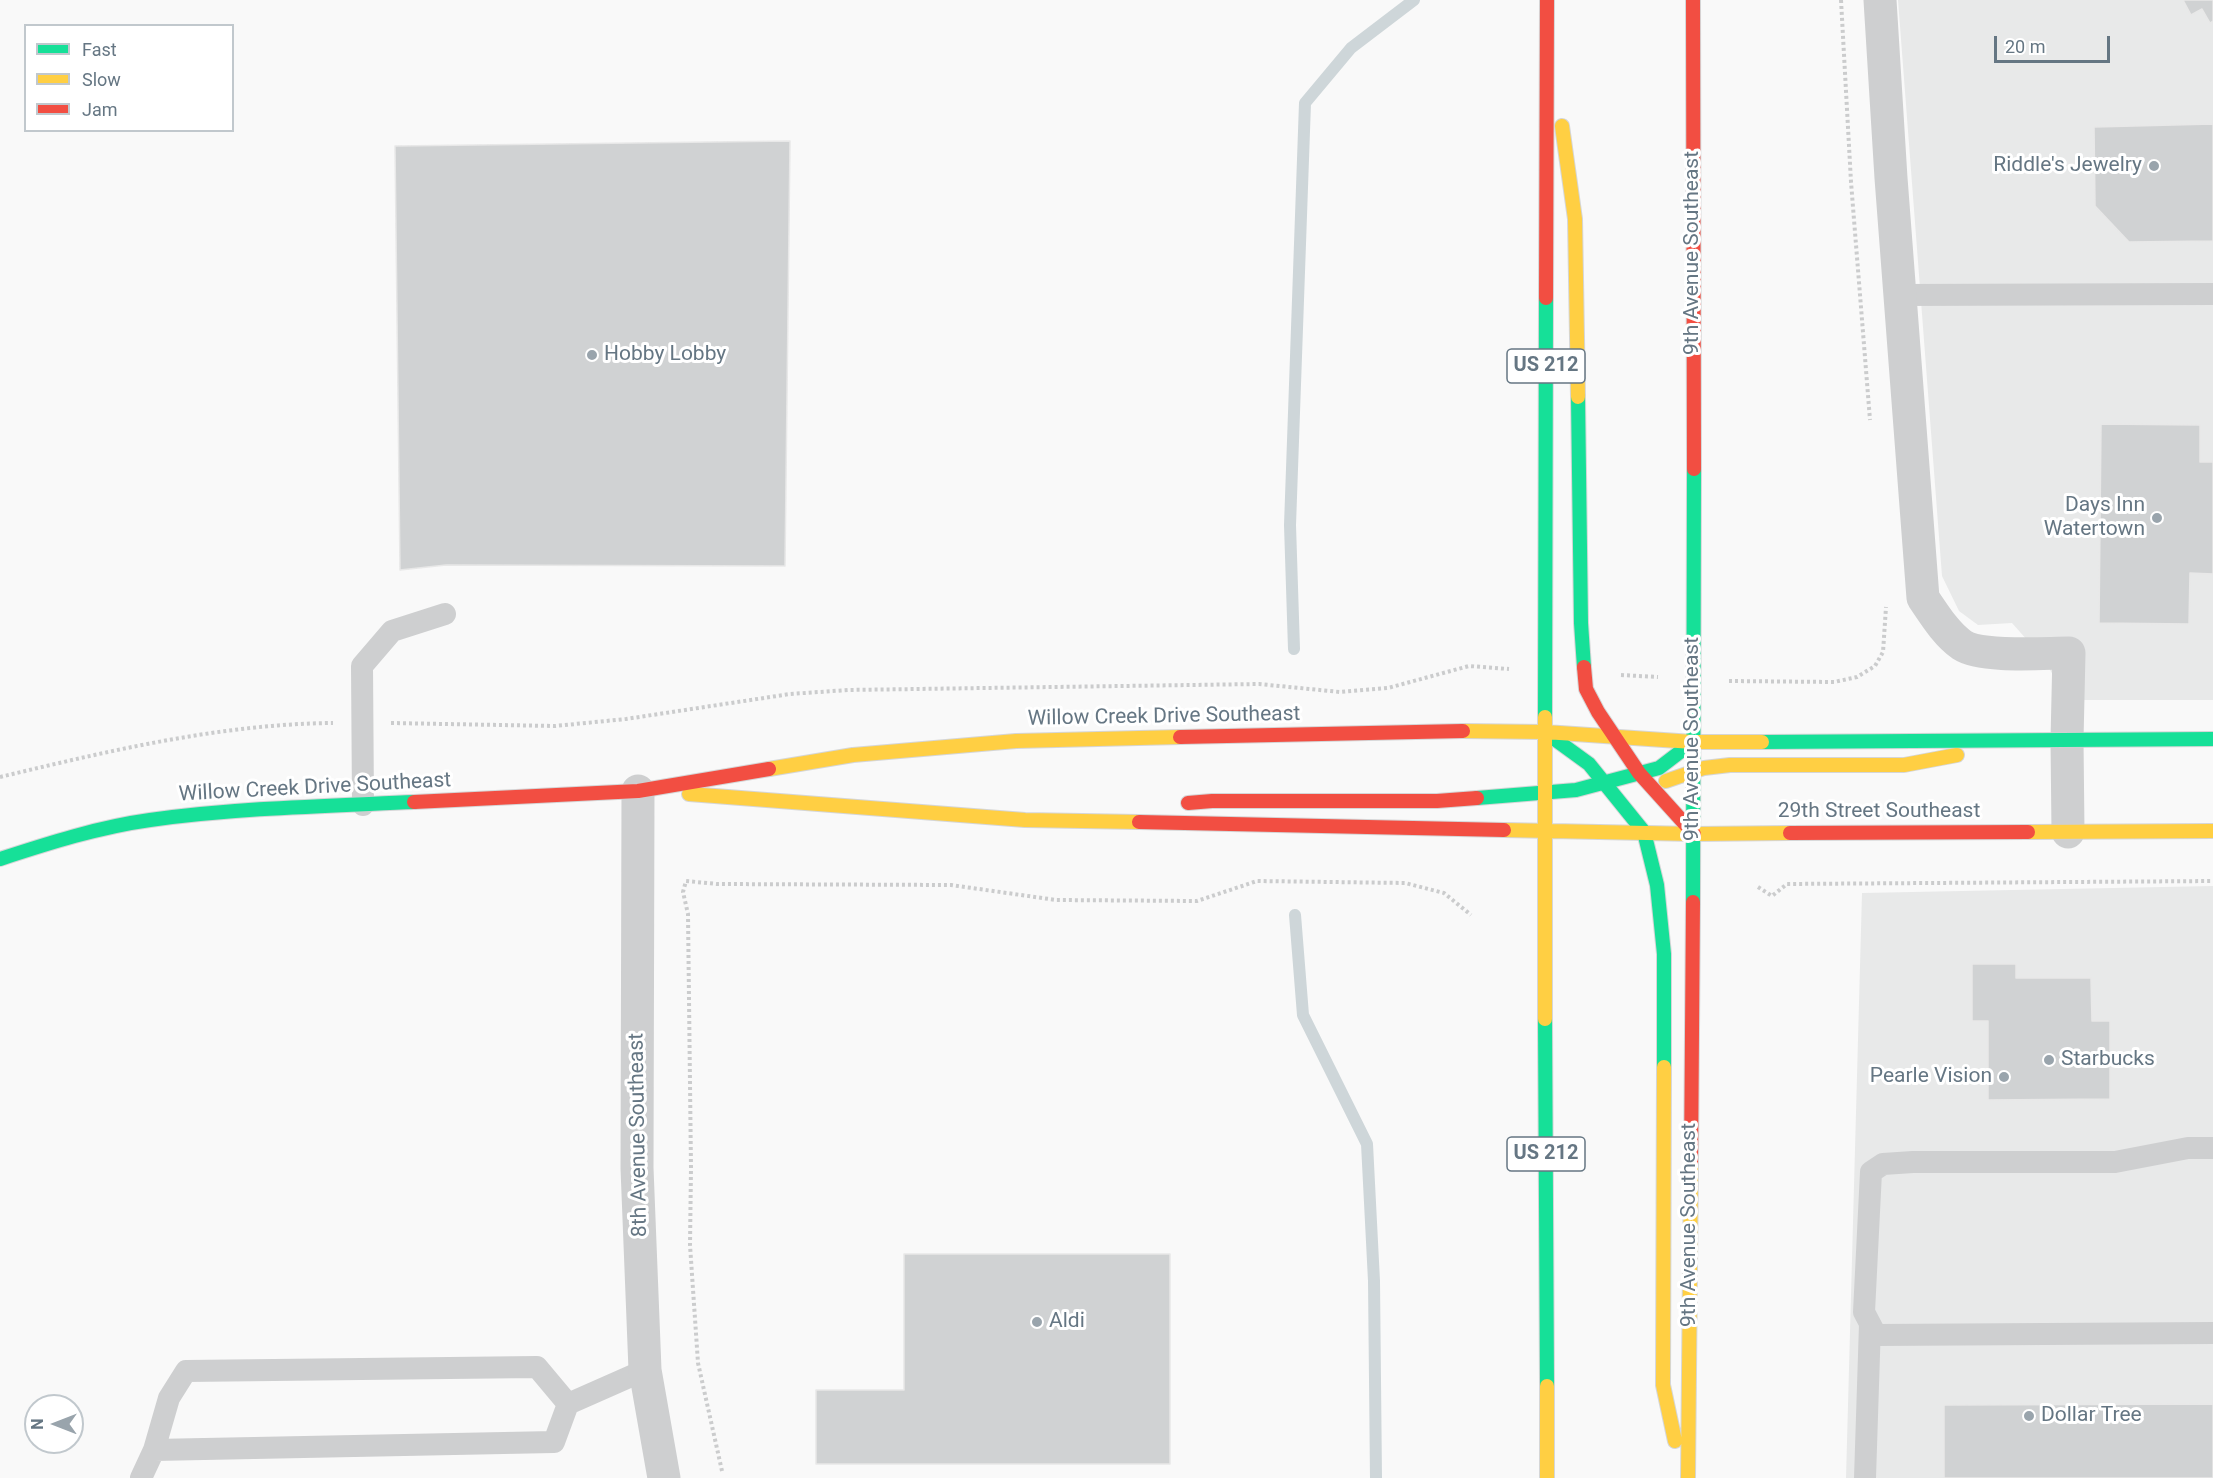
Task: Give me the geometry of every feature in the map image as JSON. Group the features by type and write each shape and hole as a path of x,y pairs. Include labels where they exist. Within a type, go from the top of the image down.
{"main road":[{"name":"9th Avenue Southeast","path":"1688,1478 1694,834 1692,679 1693,0"},
{"name":"US 212","path":"1547,7 1545,732 1547,1478"},
{"path":"1547,7 1575,219 1581,623 1586,689 1598,712 1639,773 1694,834"},
{"name":"Willow Creek Drive Southeast","path":"0,860 76,835 148,820 235,811 638,790 853,755 1017,741 1458,731 1545,732 1693,742"},
{"path":"1545,732 1589,764 1603,782 1621,797 1644,832 1657,885 1664,954 1663,1385 1683,1478"},
{"path":"1177,805 1212,801 1437,801 1576,790 1659,768 1693,742 2213,739"},
{"path":"1621,797 1704,768 1730,765 1904,765 2053,740"},
{"name":"Willow Creek Drive Southeast","path":"638,790 1025,820 1546,830"},
{"path":"1025,820 1142,808"},
{"path":"1546,830 1564,818"},
{"name":"29th Street Southeast","path":"1546,830 1694,834 2213,831"}],"street":[{"path":"1880,0 1899,295 1923,598 1940,622 1963,646 1995,653 2069,653 2053,740 2068,832"},
{"name":"8th Avenue Southeast","path":"638,790 637,1168 645,1370 663,1478"}],"lane":[{"path":"1899,295 2213,294"},
{"path":"363,805 362,666 392,631 445,614"},
{"path":"2213,1148 2188,1148 2115,1162 1883,1164 1871,1172 1864,1312 1876,1335 2213,1333"},
{"path":"1865,1478 1870,1324"},
{"path":"141,1478 154,1450 169,1398 186,1371 537,1367 568,1404"},
{"path":"154,1450 554,1442 568,1404 645,1370"}],"path":[{"path":"1841,0 1851,182 1870,427"},
{"path":"1585,674 1758,682 1834,682 1857,677 1875,666 1883,652 1886,605"},
{"path":"0,777 183,737 290,723 363,722 555,726 626,719 790,694 848,690 1259,684 1340,692 1388,688 1469,666 1546,672"},
{"path":"722,1471 698,1363 690,1245 688,914 683,892 686,881 717,884 951,885 1056,900 1185,901 1197,901 1257,881 1405,883 1444,893 1471,915"},
{"path":"1758,887 1772,896 1787,884 2213,881"}],"shaded area":[{"path":"1898,0 2213,0 2213,700 2067,700 2044,659 2012,623 1978,625 1959,611 1942,576"},
{"path":"2213,886 2213,1478 1846,1478 1862,893"}],"building":[{"path":"2183,0 2213,0 2213,21 2210,23 2202,9 2191,15"},
{"name":"Riddle's Jewelry","path":"2213,124 2213,241 2129,242 2095,206 2094,127"},
{"name":"Hobby Lobby","path":"790,141 785,566 446,565 400,570 395,146"},
{"name":"Days Inn Watertown","path":"2101,424 2200,425 2200,462 2213,462 2213,574 2190,573 2189,624 2099,623"},
{"name":"Starbucks","path":"1972,964 2016,964 2016,978 2091,978 2092,1021 2110,1021 2110,1099 1988,1100 1988,1021 1972,1021"},
{"name":"Aldi","path":"904,1254 1170,1254 1170,1464 816,1464 816,1390 904,1390"},
{"path":"2213,1404 2213,1478 1944,1478 1944,1405"}],"waterway":[{"path":"1294,649 1290,525 1305,103 1351,48 1414,0"},
{"path":"1295,915 1303,1015 1367,1144 1374,1281 1376,1478"}],"traffic: fast":[{"path":"1545,717 1546,298"},
{"path":"1578,397 1581,623 1584,667"},
{"path":"1693,902 1694,469"},
{"path":"1545,732 1589,764 1644,832 1657,885 1664,954 1664,1067"},
{"path":"1762,742 2213,739"},
{"path":"1477,798 1576,790 1659,768 1693,742"},
{"path":"0,859 93,831 150,820 249,810 414,802"},
{"path":"1545,1019 1547,1386"}],"traffic: slow":[{"path":"1562,126 1575,219 1578,397"},
{"path":"1545,717 1545,1019"},
{"path":"1463,731 1545,732 1693,742 1762,742"},
{"path":"769,769 853,755 1016,741 1180,737"},
{"path":"1666,781 1704,768 1730,765 1904,765 1957,755"},
{"path":"689,794 1025,820 1139,822"},
{"path":"1504,830 1694,834 1790,833"},
{"path":"2028,832 2213,831"},
{"path":"1664,1067 1663,1385 1675,1441"},
{"path":"1688,1478 1691,1162"},
{"path":"1547,1386 1547,1478"}],"traffic: jam":[{"path":"1546,298 1547,0"},
{"path":"1693,0 1694,469"},
{"path":"1584,667 1586,689 1598,712 1639,773 1694,834"},
{"path":"1180,737 1463,731"},
{"path":"414,802 638,791 769,769"},
{"path":"1188,803 1212,801 1437,801 1477,798"},
{"path":"1139,822 1504,830"},
{"path":"1790,833 2028,832"},
{"path":"1691,1162 1693,902"}],"place":[{"name":"Riddle's Jewelry","path":"2154,166"},
{"name":"Hobby Lobby","path":"592,355"},
{"name":"Days Inn Watertown","path":"2157,518"},
{"name":"Starbucks","path":"2049,1060"},
{"name":"Pearle Vision","path":"2004,1077"},
{"name":"Aldi","path":"1037,1322"},
{"name":"Dollar Tree","path":"2029,1416"}]}
